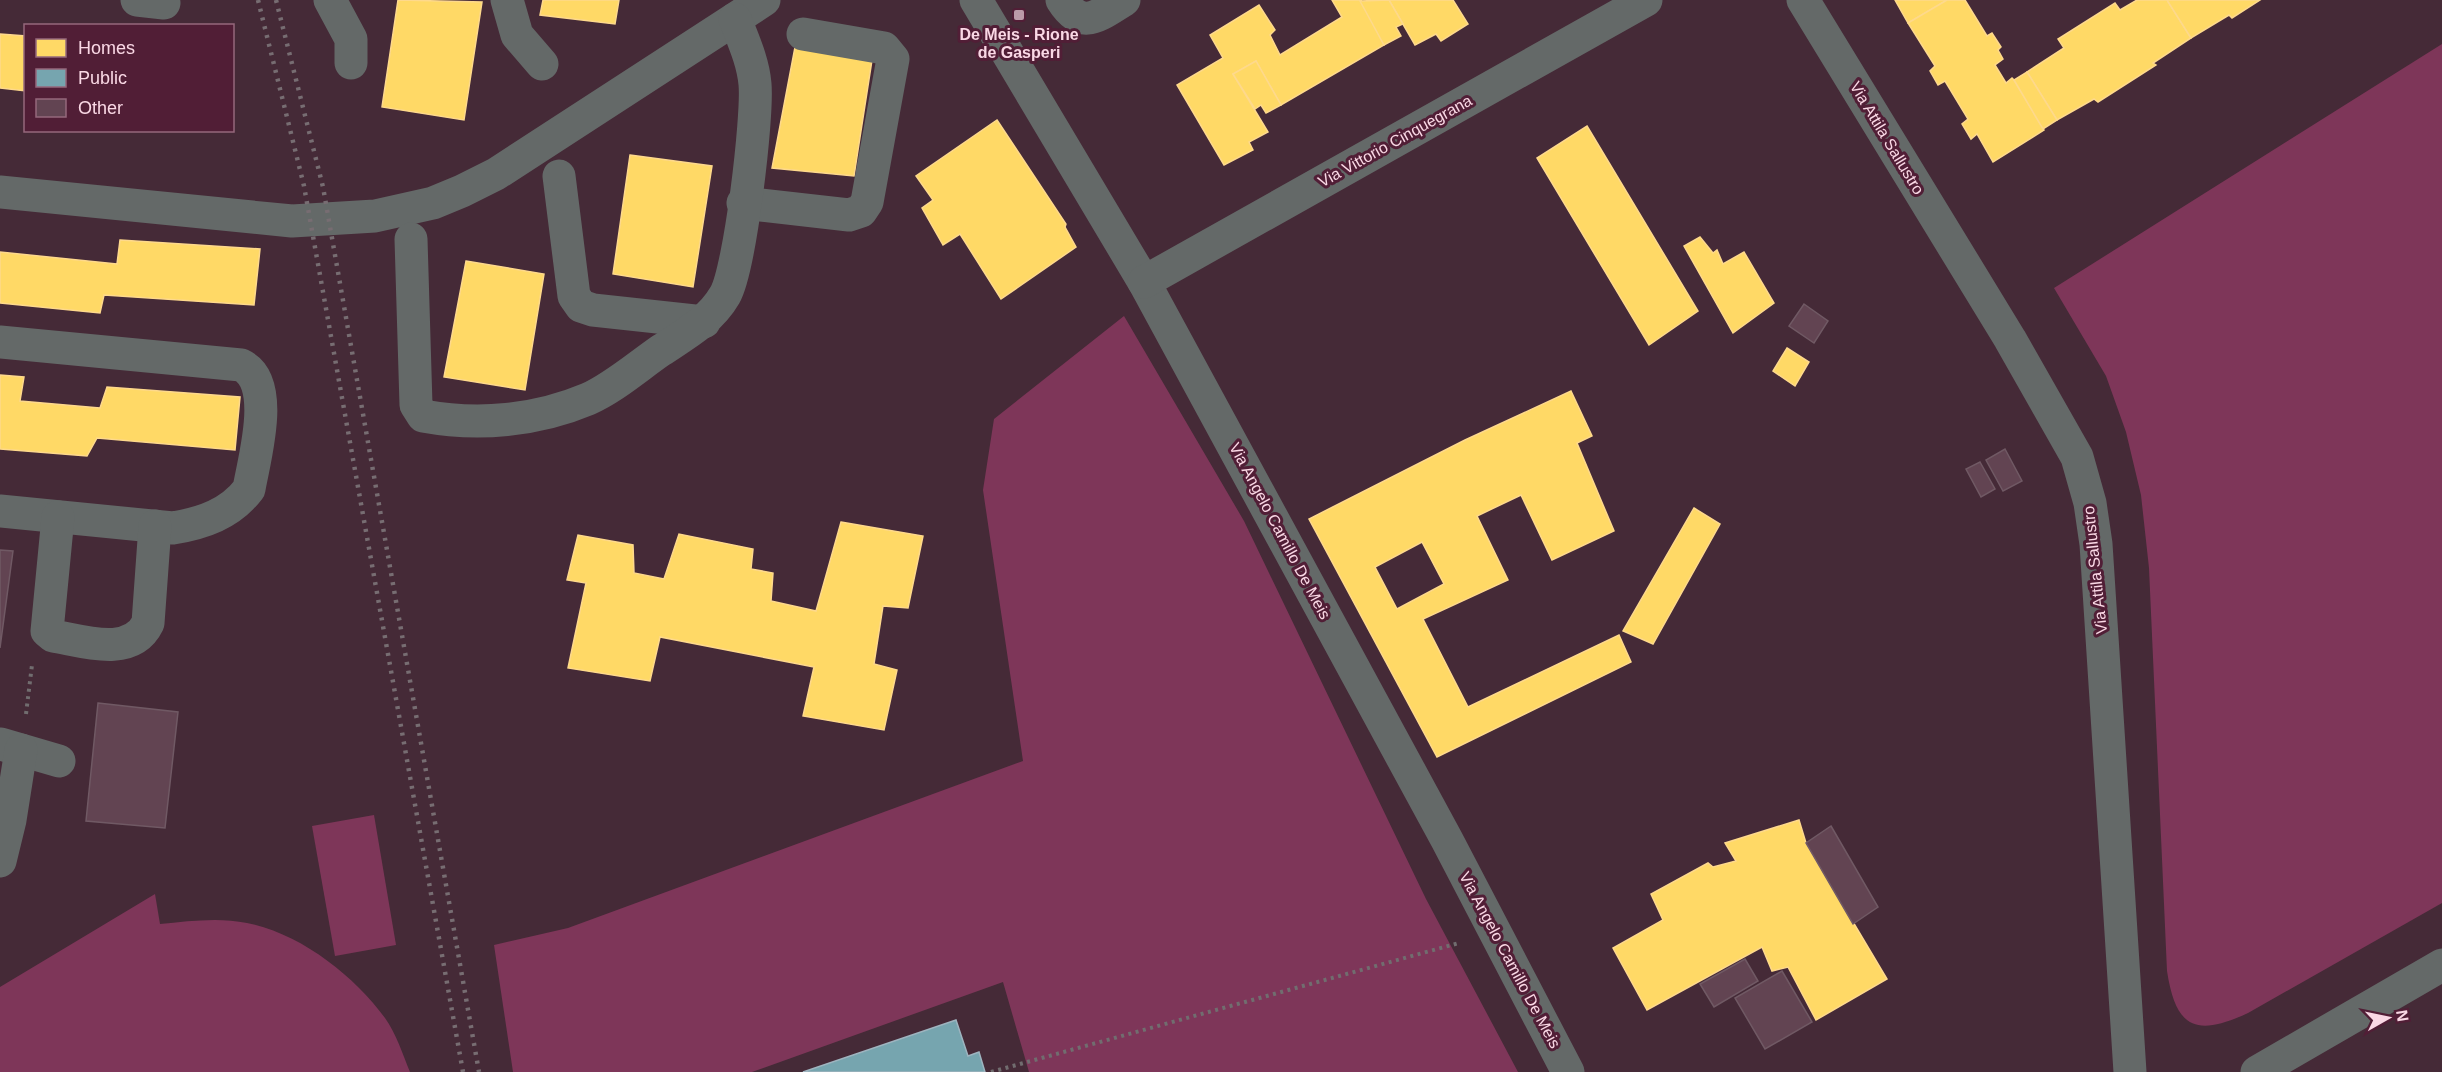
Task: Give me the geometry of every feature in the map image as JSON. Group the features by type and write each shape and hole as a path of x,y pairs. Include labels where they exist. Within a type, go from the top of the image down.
{"street":[{"path":"507,0 517,34 542,64"},
{"path":"0,192 292,221 337,220 405,210 434,203 496,174 764,0"},
{"name":"Via Angelo Camillo De Meis","path":"976,0 1144,282 1448,840 1568,1072"},
{"path":"1062,0 1071,14 1088,18 1097,16 1124,0"},
{"name":"Via Attila Sallustro","path":"1803,0 2010,339 2077,457 2090,503 2096,544 2130,1072"},
{"path":"339,3 351,39 351,63"},
{"name":"Via Vittorio Cinquegrana","path":"1144,282 1633,3"},
{"path":"411,239 416,405 423,416 453,422 497,421 550,412 590,398 704,322 725,295 736,259 755,113 756,85 752,62 735,19"},
{"path":"743,204 849,215 861,211 867,202 893,59 884,48 803,34"},
{"path":"559,176 574,296 581,306 593,310 704,322"},
{"path":"0,342 241,366 249,369 258,388 261,411 249,489 242,498 219,515 197,524 173,528 0,511"},
{"path":"58,517 47,632 53,636 118,645 133,641 142,634 148,623 155,526"},
{"path":"0,861 10,820 11,747 59,761"},
{"path":"2257,1072 2442,965"}],"path":[{"path":"11,747 31,667"},
{"path":"991,1072 1462,942"}],"shaded area":[{"path":"2442,44 2442,903 2248,1013 2215,1025 2202,1026 2191,1023 2176,1005 2167,971 2149,568 2141,495 2126,432 2106,376 2054,288"},
{"path":"1124,316 1244,521 1426,899 1518,1072 1029,1072 1003,982 752,1072 513,1072 494,945 568,928 1023,761 983,490 994,419"},
{"path":"374,815 396,945 335,956 312,826"},
{"path":"155,894 160,924 215,920 247,923 287,936 324,959 358,987 385,1018 396,1037 410,1072 0,1072 0,987"}],"building: Homes":[{"path":"398,0 482,2 464,120 382,107"},
{"path":"543,0 619,0 615,24 540,15"},
{"path":"1332,0 1361,0 1384,45 1281,105 1256,61 1233,74 1268,132 1249,142 1253,150 1224,165 1177,85 1223,58 1210,35 1259,5 1275,30 1270,35 1280,55 1342,17"},
{"path":"1389,0 1453,0 1468,24 1441,41 1436,34 1415,45"},
{"path":"1389,0 1403,24 1396,27 1401,36 1384,45 1360,1"},
{"path":"1895,0 1947,0 1908,23"},
{"path":"1947,0 1965,0 1987,36 1992,33 2001,47 1998,50 2003,59 1995,65 2006,83 2012,78 2014,80 2044,130 1993,162 1977,134 1971,139 1962,124 1968,119 1945,81 1938,85 1930,71 1935,66 1908,23"},
{"path":"2137,0 2167,0 2191,38 2153,63 2156,65 2098,102 2094,99 2057,120 2027,72 2064,48 2058,39 2115,3 2120,10"},
{"path":"2167,0 2260,0 2232,18 2229,15 2191,38"},
{"path":"0,34 24,36 24,91 0,88"},
{"path":"795,47 872,60 854,176 772,168"},
{"path":"1256,61 1281,105 1266,113 1261,105 1255,109 1233,74"},
{"path":"2027,72 2057,120 2043,129 2014,80"},
{"path":"997,120 1066,224 1065,227 1076,247 1001,299 960,234 943,245 922,208 933,200 916,176"},
{"path":"1587,126 1698,311 1649,345 1537,158"},
{"path":"630,155 712,166 693,287 613,274"},
{"path":"1700,237 1713,253 1717,250 1723,264 1744,252 1774,303 1733,333 1684,246"},
{"path":"120,240 260,249 254,305 104,295 100,313 0,303 0,252 117,264"},
{"path":"466,261 544,274 525,390 444,377"},
{"path":"1787,348 1809,362 1795,386 1773,371"},
{"path":"0,375 24,377 20,401 100,408 107,387 240,397 235,450 97,438 87,456 0,449"},
{"path":"1571,391 1592,436 1577,443 1614,531 1552,560 1521,495 1477,516 1508,580 1423,619 1468,707 1619,635 1631,662 1437,757 1309,519 1465,440","holes":["1422,542 1444,584 1397,609 1375,567"]},
{"path":"1694,508 1720,524 1653,644 1623,631"},
{"path":"841,522 923,536 908,608 883,606 874,664 897,670 884,730 803,716 814,667 660,637 650,681 568,668 586,583 567,580 578,535 633,545 634,573 664,579 679,534 753,549 751,569 773,573 771,601 816,611"},
{"path":"1799,820 1806,843 1887,979 1816,1020 1788,967 1772,971 1762,947 1647,1010 1613,948 1663,920 1651,894 1708,863 1713,867 1736,861 1725,843"}],"building: Public":[{"path":"956,1020 968,1056 979,1052 985,1072 803,1072"}],"building: Other":[{"path":"1804,304 1828,321 1814,343 1789,326"},
{"path":"2005,449 2022,481 2003,491 1986,460"},
{"path":"1980,462 1995,489 1981,497 1966,469"},
{"path":"0,550 13,551 0,648"},
{"path":"98,703 178,712 165,828 86,821"},
{"path":"1831,826 1878,907 1853,924 1806,843"},
{"path":"1745,959 1758,981 1714,1007 1700,984"},
{"path":"1782,971 1812,1022 1765,1049 1735,998"}],"railway":[{"path":"258,0 304,186 463,1072"},
{"path":"276,0 323,187 479,1072"}],"place":[{"name":"De Meis - Rione de Gasperi","path":"1019,15"}]}
